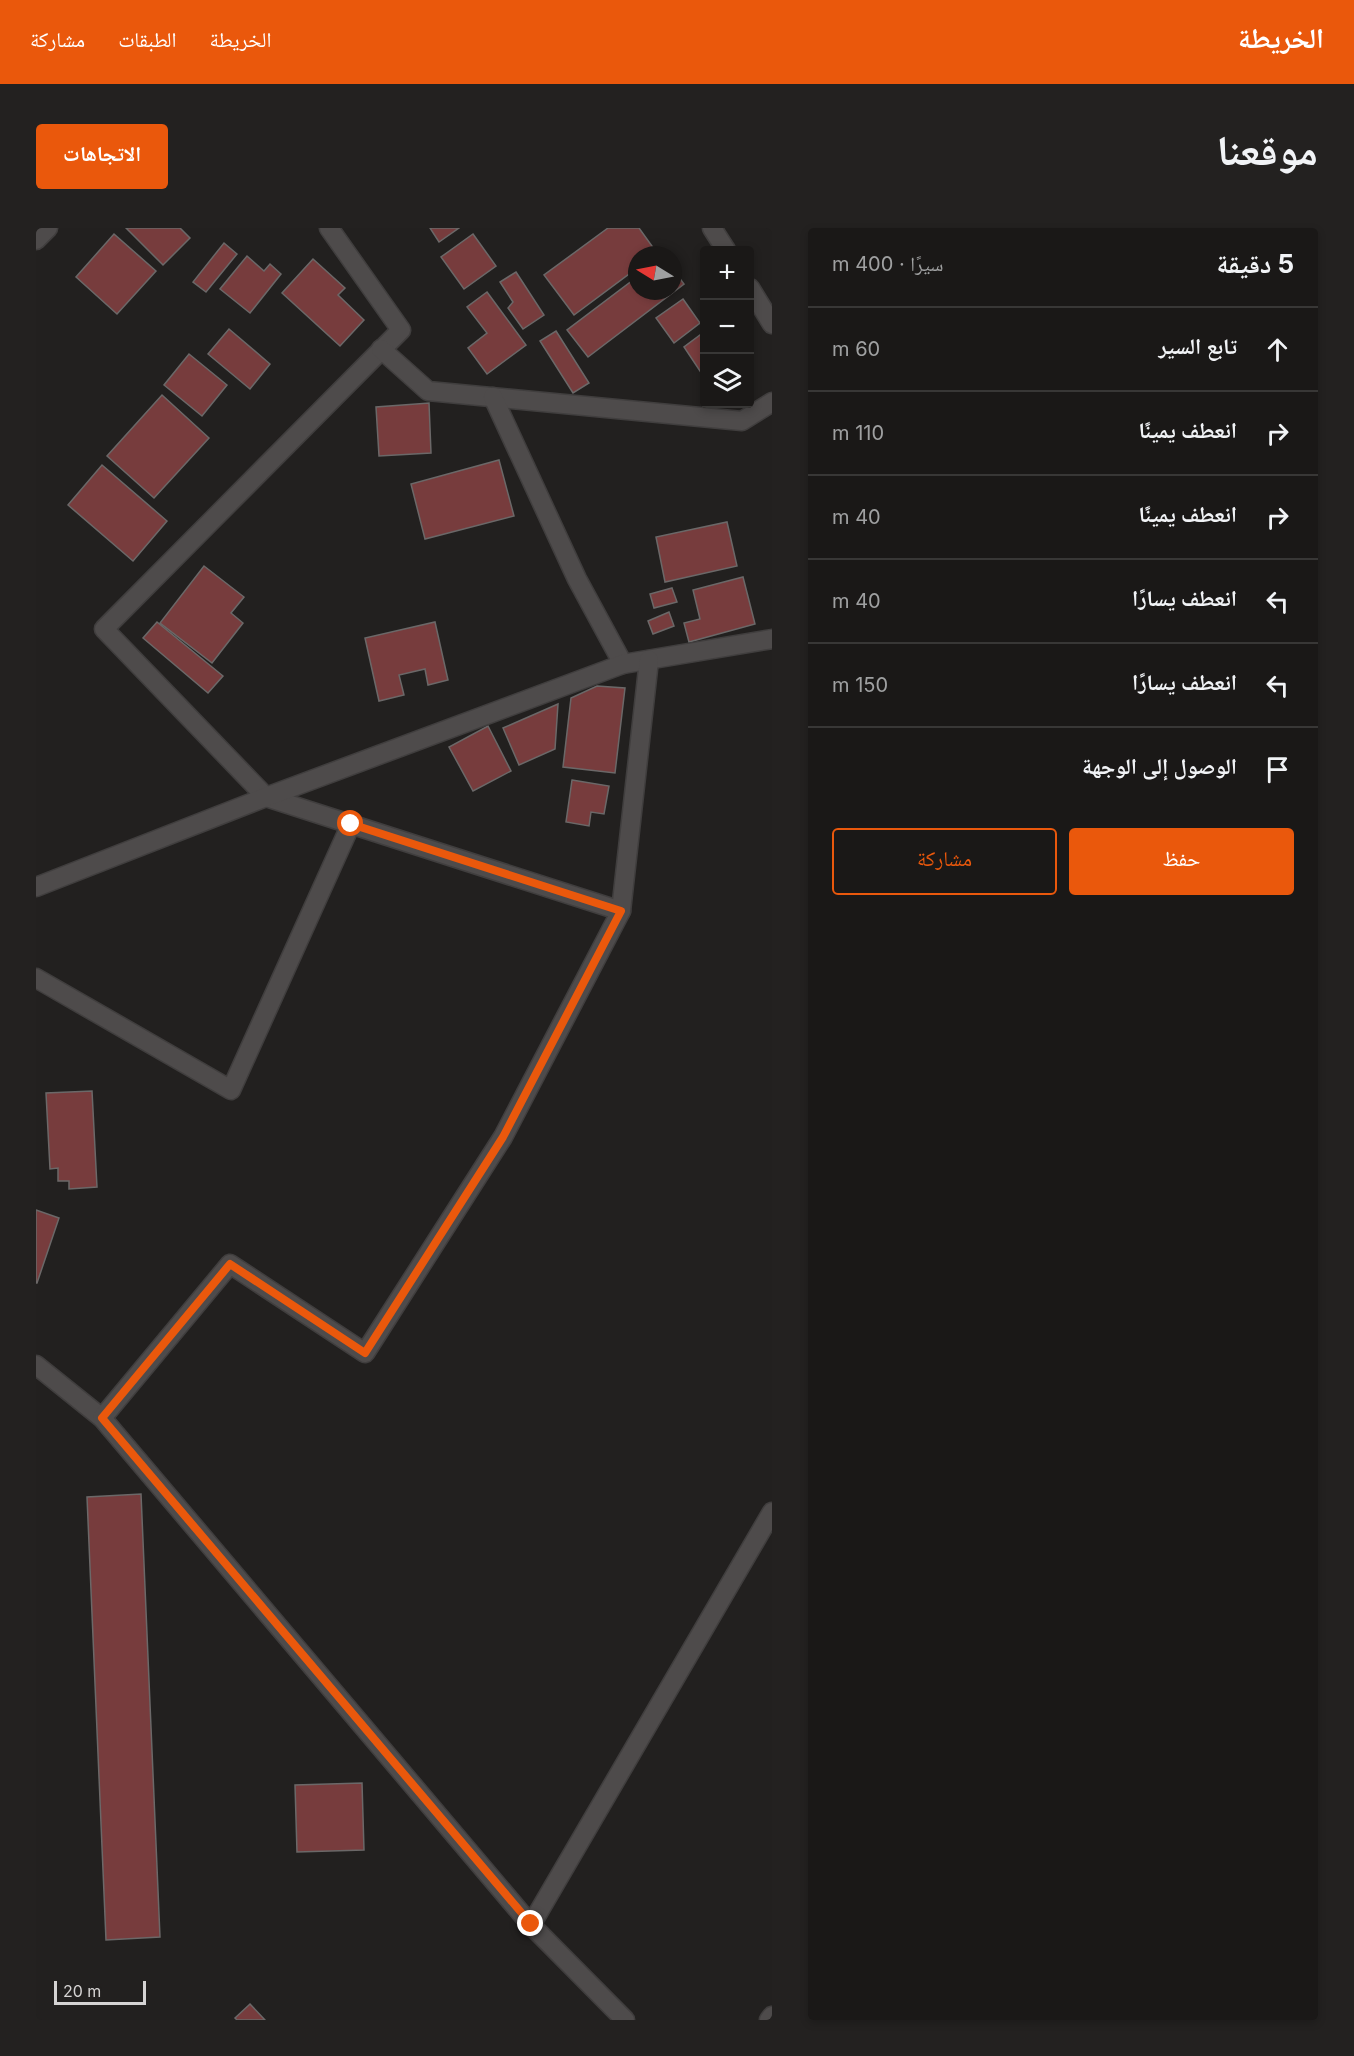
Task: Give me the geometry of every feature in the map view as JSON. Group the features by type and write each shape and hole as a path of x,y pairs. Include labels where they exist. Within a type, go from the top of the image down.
{"street":[{"path":"36,240 48,228"},
{"path":"329,228 400,330 104,629 266,797 621,911"},
{"path":"712,228 723,246"},
{"path":"754,295 772,324"},
{"path":"381,349 428,391 742,421 772,402"},
{"path":"493,397 577,579 622,664"},
{"path":"36,887 266,797 622,664 772,639"},
{"path":"102,1418 230,1264 365,1353 503,1137 621,911 648,660"},
{"path":"36,978 231,1090 351,824"},
{"path":"36,1365 102,1418 531,1924 625,2020"},
{"path":"531,1924 772,1512"},
{"path":"769,2020 772,2016"}],"building":[{"path":"126,228 180,228 190,238 163,265"},
{"path":"430,228 459,228 439,242"},
{"path":"608,228 639,228 652,246 628,246 628,275 574,315 544,275"},
{"path":"114,234 156,271 117,314 76,277"},
{"path":"473,234 496,266 464,289 441,257"},
{"path":"224,243 237,254 206,292 193,282"},
{"path":"247,256 264,271 270,264 281,274 250,313 220,289"},
{"path":"313,259 345,288 338,295 364,320 340,346 282,293"},
{"path":"516,272 544,315 523,329 508,308 513,302 500,282"},
{"path":"628,284 628,300 663,300 588,357 567,330"},
{"path":"487,292 526,345 487,374 468,348 487,333 467,307"},
{"path":"682,300 700,323 674,343 656,318"},
{"path":"229,329 270,364 250,389 208,354"},
{"path":"556,331 589,383 573,393 540,341"},
{"path":"700,335 700,371 684,347"},
{"path":"189,354 227,385 202,416 164,385"},
{"path":"162,395 209,438 154,498 107,456"},
{"path":"429,403 431,453 379,456 376,407"},
{"path":"499,460 514,516 425,539 411,484"},
{"path":"102,465 167,521 133,561 68,505"},
{"path":"727,522 737,566 665,582 656,537"},
{"path":"204,566 244,597 231,613 243,623 212,663 160,623"},
{"path":"743,577 755,624 689,642 684,623 700,619 693,590"},
{"path":"672,588 677,602 654,608 650,594"},
{"path":"669,612 674,626 653,634 648,621"},
{"path":"157,622 223,676 208,693 143,638"},
{"path":"435,622 448,680 428,685 425,669 399,675 404,695 379,701 365,638"},
{"path":"597,686 625,688 615,773 563,767 571,698"},
{"path":"558,704 555,749 519,765 503,728"},
{"path":"488,726 511,771 473,791 449,747"},
{"path":"572,780 609,786 604,814 591,812 589,826 566,822"},
{"path":"92,1091 97,1187 69,1189 69,1181 58,1181 58,1168 50,1169 46,1093"},
{"path":"36,1210 59,1218 37,1283 36,1283"},
{"path":"141,1494 160,1937 106,1940 87,1497"},
{"path":"362,1783 364,1850 297,1852 295,1785"},
{"path":"250,2004 265,2020 237,2020 235,2018"}],"route":[{"path":"351,824 621,911 503,1137 365,1353 230,1264 102,1418 531,1924"}]}
